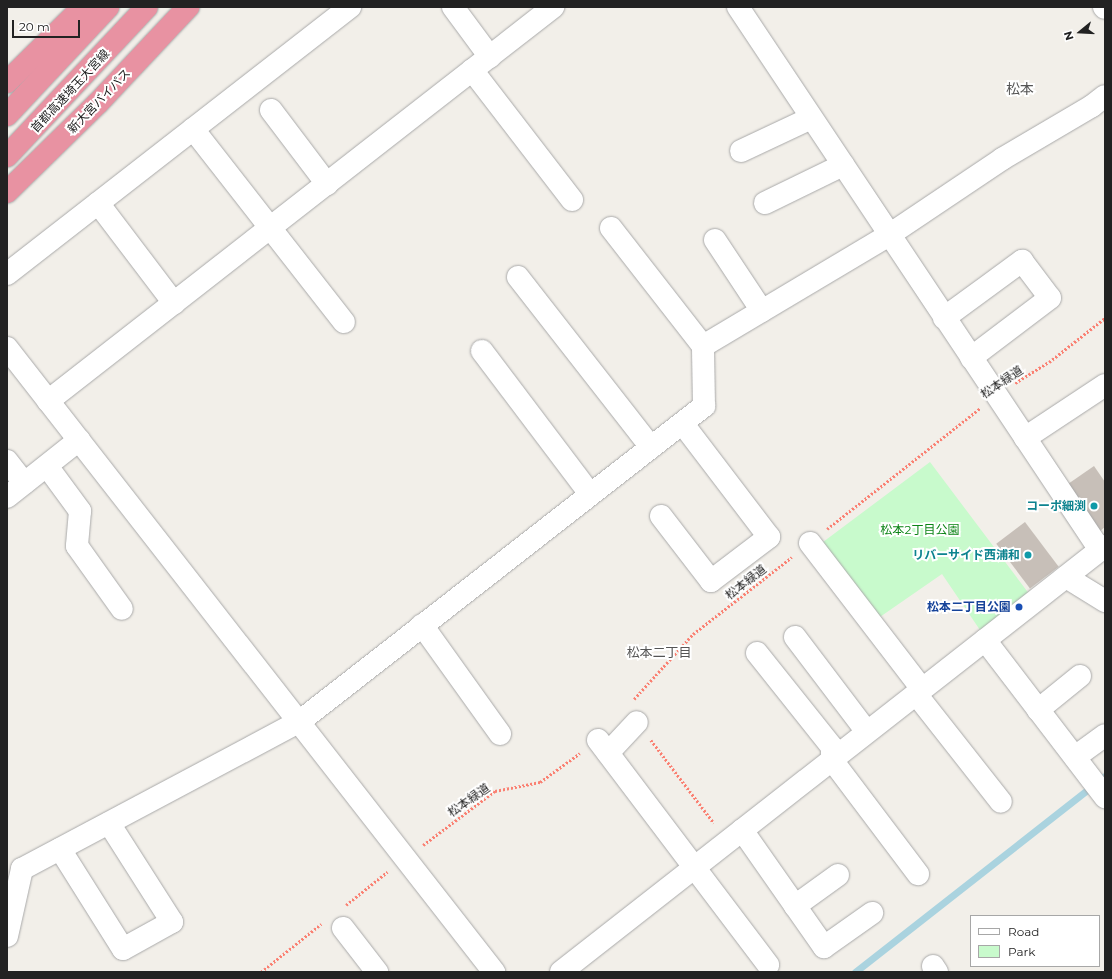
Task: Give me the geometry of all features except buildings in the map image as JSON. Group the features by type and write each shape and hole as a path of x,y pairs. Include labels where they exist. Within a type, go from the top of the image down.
{"highway":[{"path":"7,82 83,7"},
{"path":"7,115 108,7"},
{"name":"首都高速埼玉大宮線","path":"7,156 147,7"},
{"name":"新大宮バイパス","path":"7,192 98,103 188,7"}],"street":[{"path":"7,274 350,7"},
{"path":"453,7 490,57"},
{"path":"560,972 1102,548 944,318 811,118 742,9"},
{"path":"48,401 490,57 540,11"},
{"path":"472,70 572,200"},
{"path":"703,346 889,235 1002,159 1092,106 1105,96"},
{"path":"271,110 327,184"},
{"path":"741,151 811,118"},
{"path":"193,129 344,322"},
{"path":"765,203 843,165"},
{"path":"98,203 174,303"},
{"path":"7,936 22,869 299,722 704,406 703,346 611,228"},
{"path":"715,240 762,311"},
{"path":"944,318 1022,261 1050,298 971,358"},
{"path":"518,277 651,447"},
{"path":"7,348 494,972"},
{"path":"482,351 590,494"},
{"path":"1025,438 1105,385"},
{"path":"661,516 711,581 769,537 682,423"},
{"path":"7,497 79,440"},
{"path":"7,461 24,483"},
{"path":"46,466 80,511 77,546 122,609"},
{"path":"810,543 1001,802"},
{"path":"1066,577 1105,601"},
{"path":"422,625 500,734"},
{"path":"796,637 867,732"},
{"path":"985,640 1105,797"},
{"path":"757,653 832,747 832,760 918,874"},
{"path":"1038,710 1080,676"},
{"path":"634,713 603,746 696,866 768,965"},
{"path":"1075,757 1105,735"},
{"path":"60,849 124,949 172,922 109,823"},
{"path":"735,836 795,906 824,947 872,913"},
{"path":"795,906 838,875"},
{"path":"343,928 377,972"}],"path":[{"name":"松本緑道","path":"634,713 693,634 996,395 1049,362 1105,318"},
{"path":"634,713 735,836"},
{"name":"松本緑道","path":"405,858 495,791 540,782 603,746"}],"green space":[{"name":"松本2丁目公園","path":"930,462 1030,595 982,633 942,574 877,619 819,545"}],"waterway":[{"path":"855,972 1105,776"}],"place":[{"name":"コーポ細渕","path":"1094,506"},
{"name":"リバーサイド西浦和","path":"1028,555"},
{"name":"松本二丁目公園","path":"1019,607"}],"district":[{"name":"松本","path":"1020,89"},
{"name":"松本二丁目","path":"659,652"}]}
